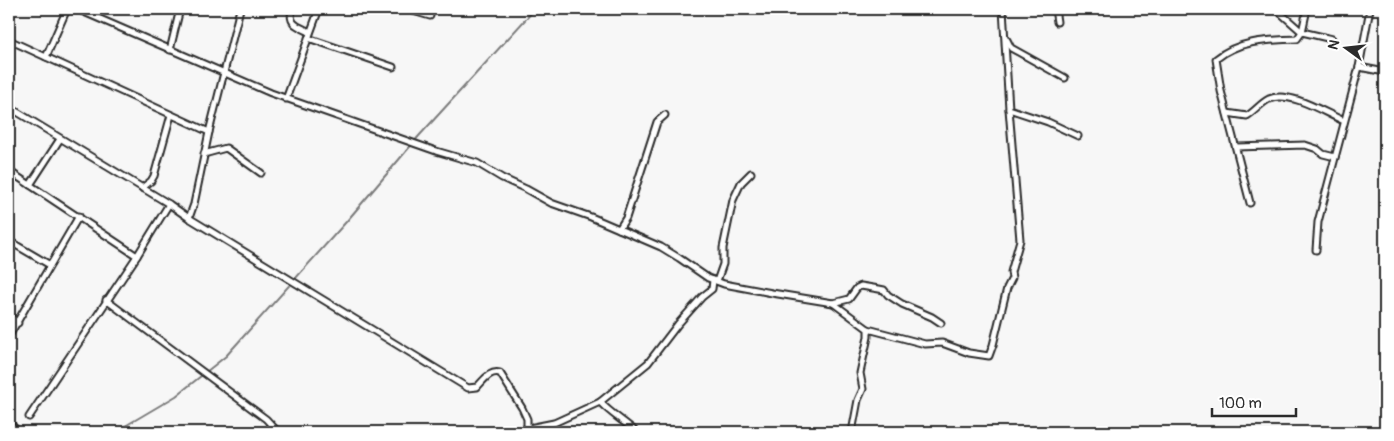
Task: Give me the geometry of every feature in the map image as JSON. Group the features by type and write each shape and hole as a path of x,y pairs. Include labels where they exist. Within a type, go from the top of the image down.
{"street":[{"path":"46,57 67,9"},
{"path":"77,9 286,98 477,163 551,203 619,229 666,250 715,281 833,303 849,299 857,288 861,286 879,288 902,304 932,317 941,324"},
{"path":"170,50 180,9"},
{"path":"189,218 194,204 209,132 240,9"},
{"path":"292,9 290,17 292,22 309,35 393,66"},
{"path":"286,98 319,9"},
{"path":"406,9 430,16"},
{"path":"833,303 868,329 925,344 942,343 969,353 989,356 1007,288 1012,278 1011,272 1020,240 1008,106 1006,37 1003,9"},
{"path":"1055,9 1057,22"},
{"path":"1276,9 1302,32 1332,39"},
{"path":"1250,203 1227,113 1216,59 1249,42 1297,40 1302,32 1307,9"},
{"path":"1316,250 1318,222 1360,67 1370,9"},
{"path":"1006,37 1011,48 1065,78"},
{"path":"9,40 209,132"},
{"path":"1360,67 1385,72"},
{"path":"1227,113 1246,116 1270,99 1284,98 1294,99 1315,106 1321,111 1344,121"},
{"path":"9,107 468,388 477,387 490,373 500,373 525,413 528,432"},
{"path":"1009,109 1048,122 1078,136"},
{"path":"142,188 152,181 154,176 171,115"},
{"path":"619,229 626,218 656,122 665,115"},
{"path":"30,185 60,139"},
{"path":"1236,147 1305,146 1317,149 1323,154 1335,158"},
{"path":"204,154 226,148 261,173"},
{"path":"1385,157 1385,164"},
{"path":"9,172 79,216 137,256"},
{"path":"528,432 529,428 554,423 600,402 648,364 678,324 702,297 712,289 723,264 723,248 733,200 741,183 751,173"},
{"path":"29,417 137,256 169,204"},
{"path":"9,336 79,216"},
{"path":"9,241 50,265"},
{"path":"106,300 266,419 278,432"},
{"path":"9,315 18,322"},
{"path":"852,432 858,400 863,389 860,373 868,329"},
{"path":"600,402 611,414 628,424 636,432"}],"waterway":[{"path":"115,432 176,396 226,356 346,222 419,136 535,9"}],"railway":[{"path":"9,417 23,432"}]}
